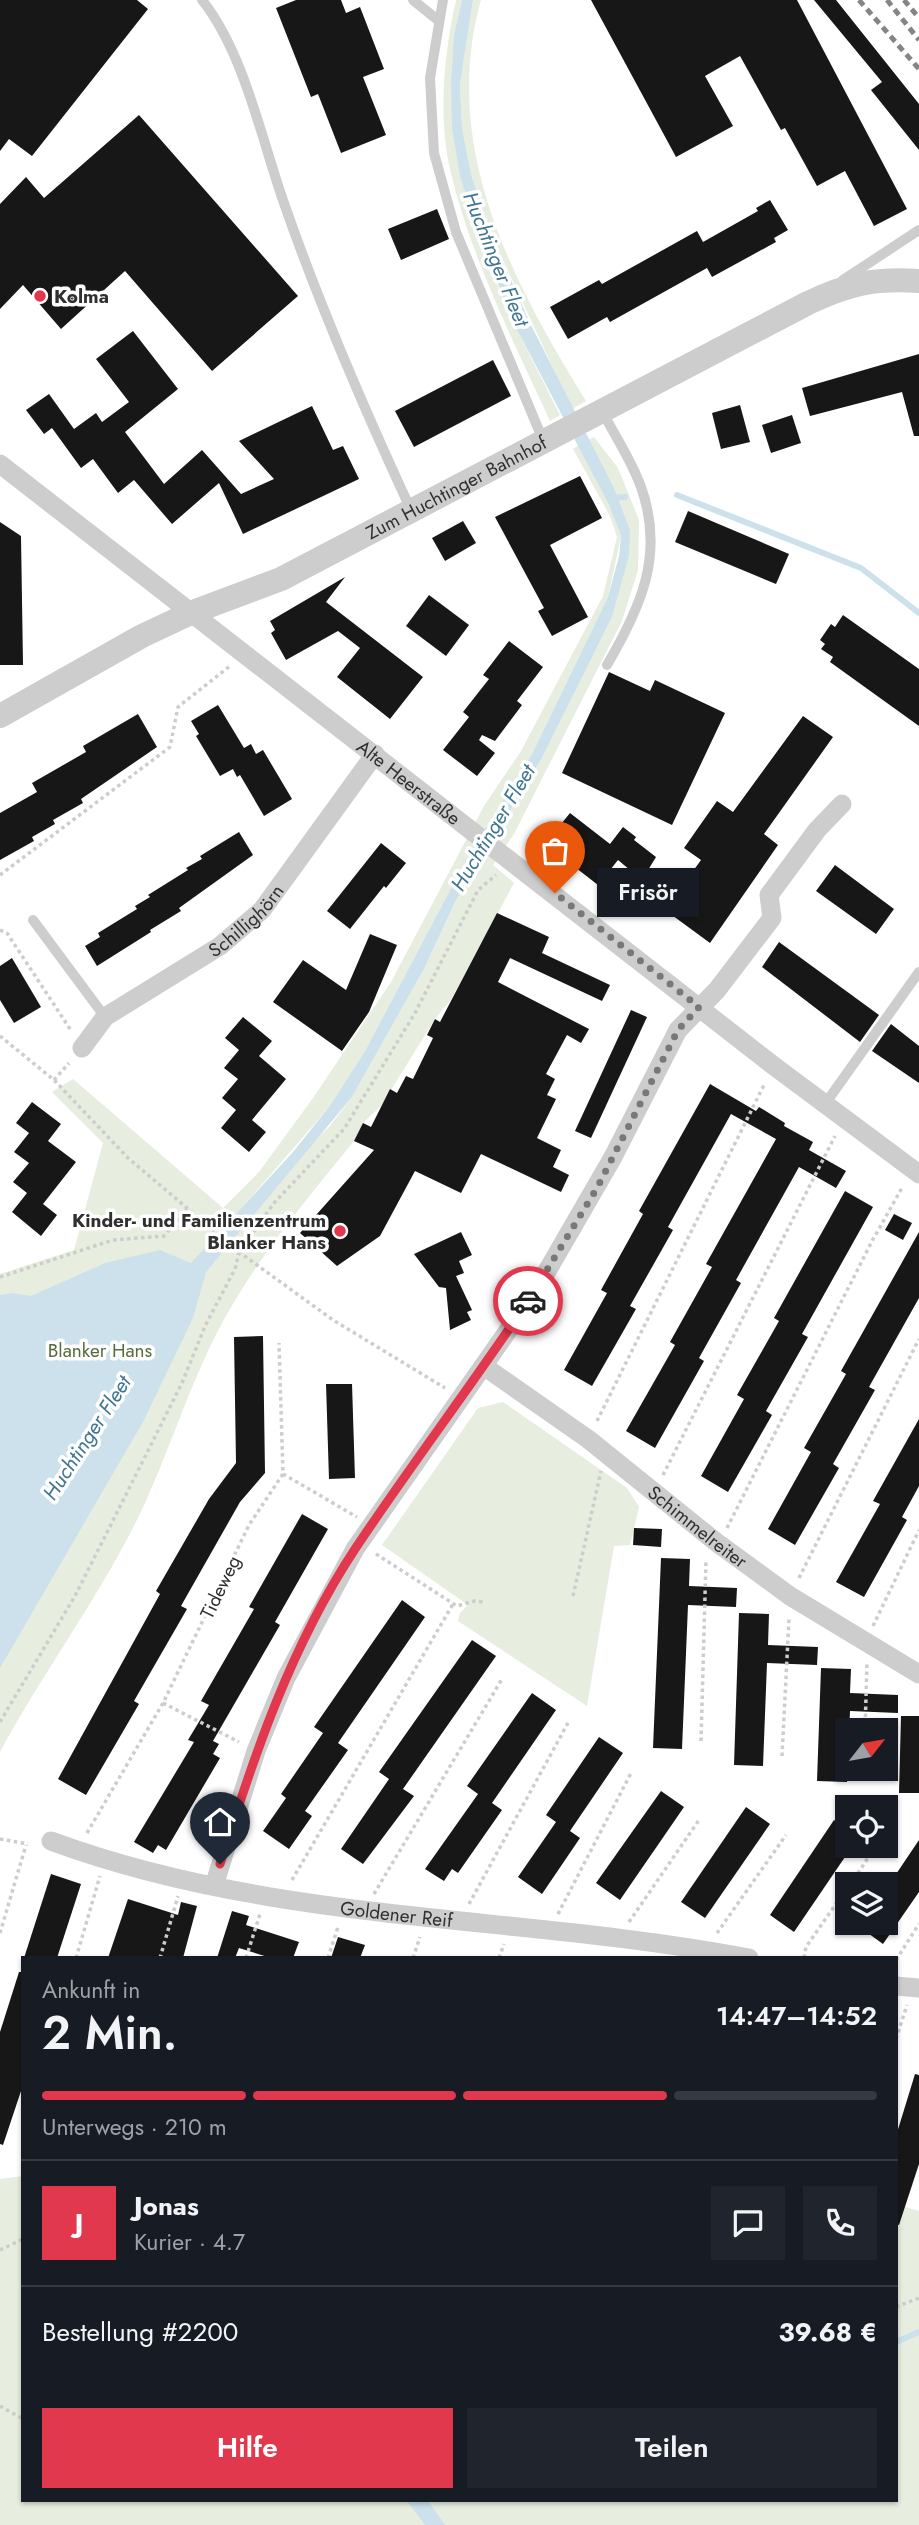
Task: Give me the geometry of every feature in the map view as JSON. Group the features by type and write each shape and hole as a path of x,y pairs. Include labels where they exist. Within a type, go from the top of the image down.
{"street":[{"name":"Zum Huchtinger Bahnhof","path":"0,716 142,636 193,612 281,579 601,410 846,285 872,280 919,281"},
{"name":"Alte Heerstraße","path":"0,464 513,860 774,1066 916,1172"},
{"name":"Schillighörn","path":"82,1048 105,1017 220,946 262,910 375,754"},
{"path":"214,1886 256,1751 286,1678 360,1543 485,1367 575,1226 678,1030 717,990 772,918 769,895 817,830 842,804"},
{"name":"Schimmelreiter","path":"485,1367 607,1453 716,1542 868,1646 919,1674"},
{"name":"Goldener Reif","path":"51,1841 104,1859 214,1886 342,1909 552,1931 735,1956"}],"lane":[{"path":"202,0 214,15 237,66 286,208 332,327 412,511"},
{"path":"413,0 439,21"},
{"path":"443,0 430,78 434,153 456,232 544,441"},
{"path":"808,303 919,230"},
{"path":"601,410 641,486 653,532 646,583 629,627 607,665"},
{"path":"33,920 105,1017"},
{"path":"825,1104 919,972"}],"path":[{"path":"0,875 170,747 178,707 246,653"},
{"path":"0,1722 75,1596 182,1383 205,1326 235,1269 239,1252 274,1202 344,1129 415,1013 478,890 513,860"},
{"path":"0,930 7,933 82,1048"},
{"path":"0,1036 54,1080 128,1158 239,1252 333,1320 460,1399"},
{"path":"587,1439 774,1066"},
{"path":"655,1490 844,1118"},
{"path":"701,1741 706,1558 734,1518 870,1244 916,1172"},
{"path":"0,1277 113,1240 163,1236 187,1209"},
{"path":"782,1756 789,1615 794,1597 919,1339"},
{"path":"279,1343 283,1474 372,1526"},
{"path":"572,1596 607,1453"},
{"name":"Tideweg","path":"78,1851 163,1703 249,1525 283,1474"},
{"path":"865,1718 868,1646 919,1530"},
{"path":"360,1543 457,1606 474,1601 483,1602"},
{"path":"247,1956 273,1897 453,1604"},
{"path":"367,1912 382,1880 502,1679"},
{"path":"163,1703 256,1751"},
{"path":"460,1922 569,1721"},
{"path":"552,1931 560,1905 632,1773"},
{"path":"626,1940 629,1919 699,1820"},
{"path":"715,1953 716,1934 786,1835"},
{"path":"0,1839 26,1845 51,1841"},
{"path":"0,1933 26,1845"},
{"path":"77,1956 104,1859"},
{"path":"161,1956 182,1878"},
{"path":"804,1956 806,1947 835,1906"},
{"path":"329,1956 342,1909"},
{"path":"898,1957 919,1924"},
{"path":"898,2031 909,1988"},
{"path":"0,2250 21,2240"},
{"path":"898,2306 919,2298"},
{"path":"0,2406 21,2418"}],"green space":[{"path":"456,0 462,0 454,58 453,112 460,165 472,215 489,265 510,315 560,415 550,421 481,266 450,169 443,106 448,41"},
{"path":"473,0 481,0 471,54 470,107 476,159 490,210 509,259 532,308 586,401 572,409 491,234 471,174 462,128 460,85"},
{"name":"Blanker Hans","path":"594,437 618,468 639,520 638,570 622,621 514,834 493,865 514,883 452,998 435,1019 381,1106 363,1123 354,1141 283,1230 235,1300 209,1349 135,1524 0,1752 0,1274 74,1250 103,1143 52,1092 73,1079 223,1208 259,1172 313,1098 391,982 484,806 521,751 603,596 617,537 610,516 573,449 579,445 621,536 608,597 532,754 467,858 365,1051 329,1107 234,1217 329,1127 352,1097 424,969 455,902 542,758 612,617 630,530 615,490 588,440"},
{"path":"503,1402 627,1488 639,1507 630,1545 614,1546 587,1706 458,1621 460,1613 468,1605 382,1545 478,1408"},
{"path":"21,2176 21,2502 898,2502 898,2205 919,2211 919,2525 0,2525 0,2179"}],"water":[{"name":"Blanker Hans","path":"462,0 473,0 460,85 462,128 471,174 491,234 531,325 615,490 630,530 629,555 612,617 542,758 455,902 424,969 352,1097 206,1272 193,1318 143,1422 0,1668 0,1295 12,1293 31,1296 105,1263 160,1250 191,1263 293,1152 329,1107 365,1051 467,858 532,754 608,597 619,556 621,536 609,505 512,320 479,236 460,176 452,128 451,82 454,36"},
{"path":"408,2502 429,2502 445,2525 425,2525"}],"building":[{"path":"0,0 137,0 148,9 32,156 9,139 0,151"},
{"path":"296,0 341,0 346,13 360,7 384,69 363,77 386,135 341,153 318,94 311,97 276,8"},
{"path":"591,0 797,0 907,209 874,226 845,171 817,186 785,128 781,130 740,56 705,76 733,126 676,157"},
{"path":"814,0 836,0 919,104 919,150 871,90 882,82"},
{"path":"139,115 298,296 212,371 125,271 61,329 23,285 0,309 0,204 26,177 44,198"},
{"path":"770,200 788,230 774,238 776,242 712,277 707,268 610,322 607,317 568,339 550,307 599,280 602,284 697,231 703,242 758,211 756,208"},
{"path":"437,209 449,239 401,260 388,229"},
{"path":"133,331 178,389 125,432 164,484 202,450 241,494 274,479 239,441 312,406 333,450 343,446 359,479 243,534 219,483 172,524 134,480 118,493 93,459 81,468 52,428 44,434 26,410 49,394 74,429 96,413 102,422 129,402 96,359"},
{"path":"919,354 919,436 914,436 902,392 810,416 802,388"},
{"path":"493,360 511,396 414,447 395,411"},
{"path":"740,405 750,442 721,449 712,413"},
{"path":"792,415 801,443 771,453 762,425"},
{"path":"580,476 602,518 550,545 588,617 552,636 538,611 544,608 495,517"},
{"path":"688,511 789,554 776,584 675,542"},
{"path":"463,521 476,543 445,561 432,538"},
{"path":"0,522 21,536 23,665 0,665"},
{"path":"345,577 326,602 423,677 390,719 337,677 360,648 338,631 286,660 271,633 275,630 270,621"},
{"path":"429,595 469,625 446,656 406,626"},
{"path":"843,615 919,669 919,726 830,662 833,657 821,649 825,644 820,640 831,624 835,627"},
{"path":"509,641 543,667 517,701 522,705 495,741 482,735 479,740 495,753 477,776 443,750 469,717 463,712 489,679 483,675"},
{"path":"609,672 650,691 655,680 725,713 672,825 562,773"},
{"path":"218,705 244,748 251,744 256,754 263,750 292,799 264,816 240,775 237,777 233,769 220,776 196,736 199,734 191,721"},
{"path":"138,714 157,747 81,799 83,803 53,820 55,824 32,837 34,841 0,860 0,813 37,792 32,783 86,752 83,746"},
{"path":"803,716 833,737 764,834 778,845 710,943 665,910 701,860 684,848 717,801 733,812"},
{"path":"570,813 610,844 623,827 636,837 634,840 656,857 642,880 618,860 598,885 545,844"},
{"path":"239,832 253,855 179,908 181,911 97,966 85,946 100,937 98,933 137,909 135,906 150,897 148,895 188,870 186,868 202,859 200,856"},
{"path":"381,843 406,863 350,929 327,911"},
{"path":"835,865 894,909 876,934 816,891"},
{"path":"497,913 549,937 542,953 610,985 602,1001 510,958 498,982 589,1029 581,1043 567,1035 546,1074 555,1079 547,1095 556,1099 537,1138 561,1150 553,1167 569,1175 561,1192 481,1154 461,1193 415,1171 380,1236 337,1266 300,1233 374,1150 354,1141 363,1123 371,1127 390,1089 397,1093 406,1076 413,1079 433,1038 427,1035 435,1019 440,1022"},
{"path":"370,934 397,945 369,1012 342,1051 273,1002 303,960 346,990"},
{"path":"779,942 879,1015 860,1042 762,967"},
{"path":"12,958 41,1007 14,1023 0,1000 0,966"},
{"path":"631,1010 647,1017 591,1138 575,1131"},
{"path":"243,1017 272,1041 259,1056 286,1079 252,1120 266,1132 249,1152 221,1128 236,1110 222,1098 238,1079 224,1068 239,1050 225,1038"},
{"path":"891,1024 919,1046 919,1083 872,1051"},
{"path":"710,1084 756,1111 759,1107 785,1123 784,1126 813,1142 809,1150 846,1171 836,1188 799,1167 736,1280 741,1283 699,1358 704,1361 655,1448 626,1431 675,1345 670,1342 712,1267 706,1264 776,1139 731,1114 668,1227 673,1230 630,1306 636,1309 592,1386 564,1370 607,1293 601,1290 643,1214 639,1211"},
{"path":"32,1102 61,1124 48,1141 76,1162 43,1204 57,1215 41,1236 12,1212 27,1193 13,1182 29,1163 14,1152 29,1133 16,1123"},
{"path":"845,1191 873,1207 802,1334 808,1337 766,1411 772,1415 728,1492 701,1476 744,1399 737,1395 779,1321 774,1318"},
{"path":"894,1214 912,1223 903,1240 885,1230"},
{"path":"461,1232 472,1255 459,1261 464,1273 456,1276 472,1310 467,1312 471,1320 450,1330 446,1288 439,1287 414,1254"},
{"path":"919,1232 919,1298 869,1387 875,1390 833,1464 839,1468 795,1545 768,1529 811,1452 804,1448 846,1374 841,1371"},
{"path":"263,1336 265,1473 240,1502 181,1606 187,1609 134,1701 139,1704 86,1795 58,1779 160,1594 156,1591 209,1499 236,1463 234,1337"},
{"path":"326,1384 352,1384 355,1478 329,1479"},
{"path":"919,1419 919,1486 902,1517 907,1520 864,1597 836,1582 880,1504 873,1501"},
{"path":"302,1514 328,1529 275,1622 280,1625 213,1741 219,1744 213,1754 220,1758 166,1850 158,1845 153,1853 134,1842 194,1742 188,1740 209,1705 201,1701 254,1609 249,1607"},
{"path":"634,1528 662,1529 661,1547 633,1545"},
{"path":"661,1558 690,1559 689,1586 737,1588 736,1607 688,1605 682,1749 653,1748"},
{"path":"402,1600 425,1617 338,1743 348,1750 305,1811 312,1816 289,1849 263,1831 286,1798 281,1794 323,1733 314,1727"},
{"path":"739,1613 769,1614 768,1645 818,1647 817,1665 767,1663 763,1766 734,1765"},
{"path":"472,1640 496,1656 403,1789 414,1796 363,1864 341,1849 389,1779 379,1772"},
{"path":"821,1668 851,1669 850,1693 898,1695 898,1713 850,1711 850,1718 835,1718 835,1782 817,1781"},
{"path":"532,1693 556,1710 492,1803 502,1810 458,1873 452,1869 444,1881 425,1869 478,1794 467,1786"},
{"path":"901,1716 919,1716 919,1793 899,1793"},
{"path":"599,1737 623,1753 570,1831 580,1838 542,1894 518,1877 556,1822 546,1815"},
{"path":"661,1791 684,1807 620,1900 596,1883"},
{"path":"746,1807 770,1824 705,1918 681,1902"},
{"path":"834,1820 835,1858 844,1858 794,1932 770,1915"},
{"path":"919,1840 919,1892 898,1922 898,1872"},
{"path":"51,1874 81,1884 58,1956 25,1956"},
{"path":"128,1899 178,1915 181,1902 197,1906 184,1956 109,1956"},
{"path":"232,1911 249,1916 246,1925 299,1942 294,1956 265,1956 239,1948 236,1956 218,1956"},
{"path":"871,1935 889,1935 883,1944"},
{"path":"338,1937 365,1945 361,1956 332,1956"},
{"path":"21,1972 21,2091 3,2145 0,2144 0,2032"},
{"path":"915,2074 919,2075 919,2164 899,2225 898,2225 898,2129"}],"waterway":[{"path":"677,495 861,568 919,613"},
{"path":"610,498 625,497"},
{"path":"898,2341 919,2332"}],"railway":[{"path":"859,0 919,69"},
{"path":"887,0 919,40"},
{"path":"904,0 919,18"}],"way so far":[{"path":"528,1301 597,1188 678,1030 699,1007 555,893"}],"place":[{"name":"Kolma","path":"40,296"},
{"name":"Frisör","path":"555,893"},
{"name":"Kinder- und Familienzentrum Blanker Hans","path":"340,1231"}],"route":[{"path":"220,1864 256,1751 286,1678 319,1612 355,1549 485,1367 528,1301"}],"water label":[{"name":"Huchtinger Fleet","path":"496,259"},
{"name":"Huchtinger Fleet","path":"493,828"},
{"name":"Huchtinger Fleet","path":"87,1438"}]}
